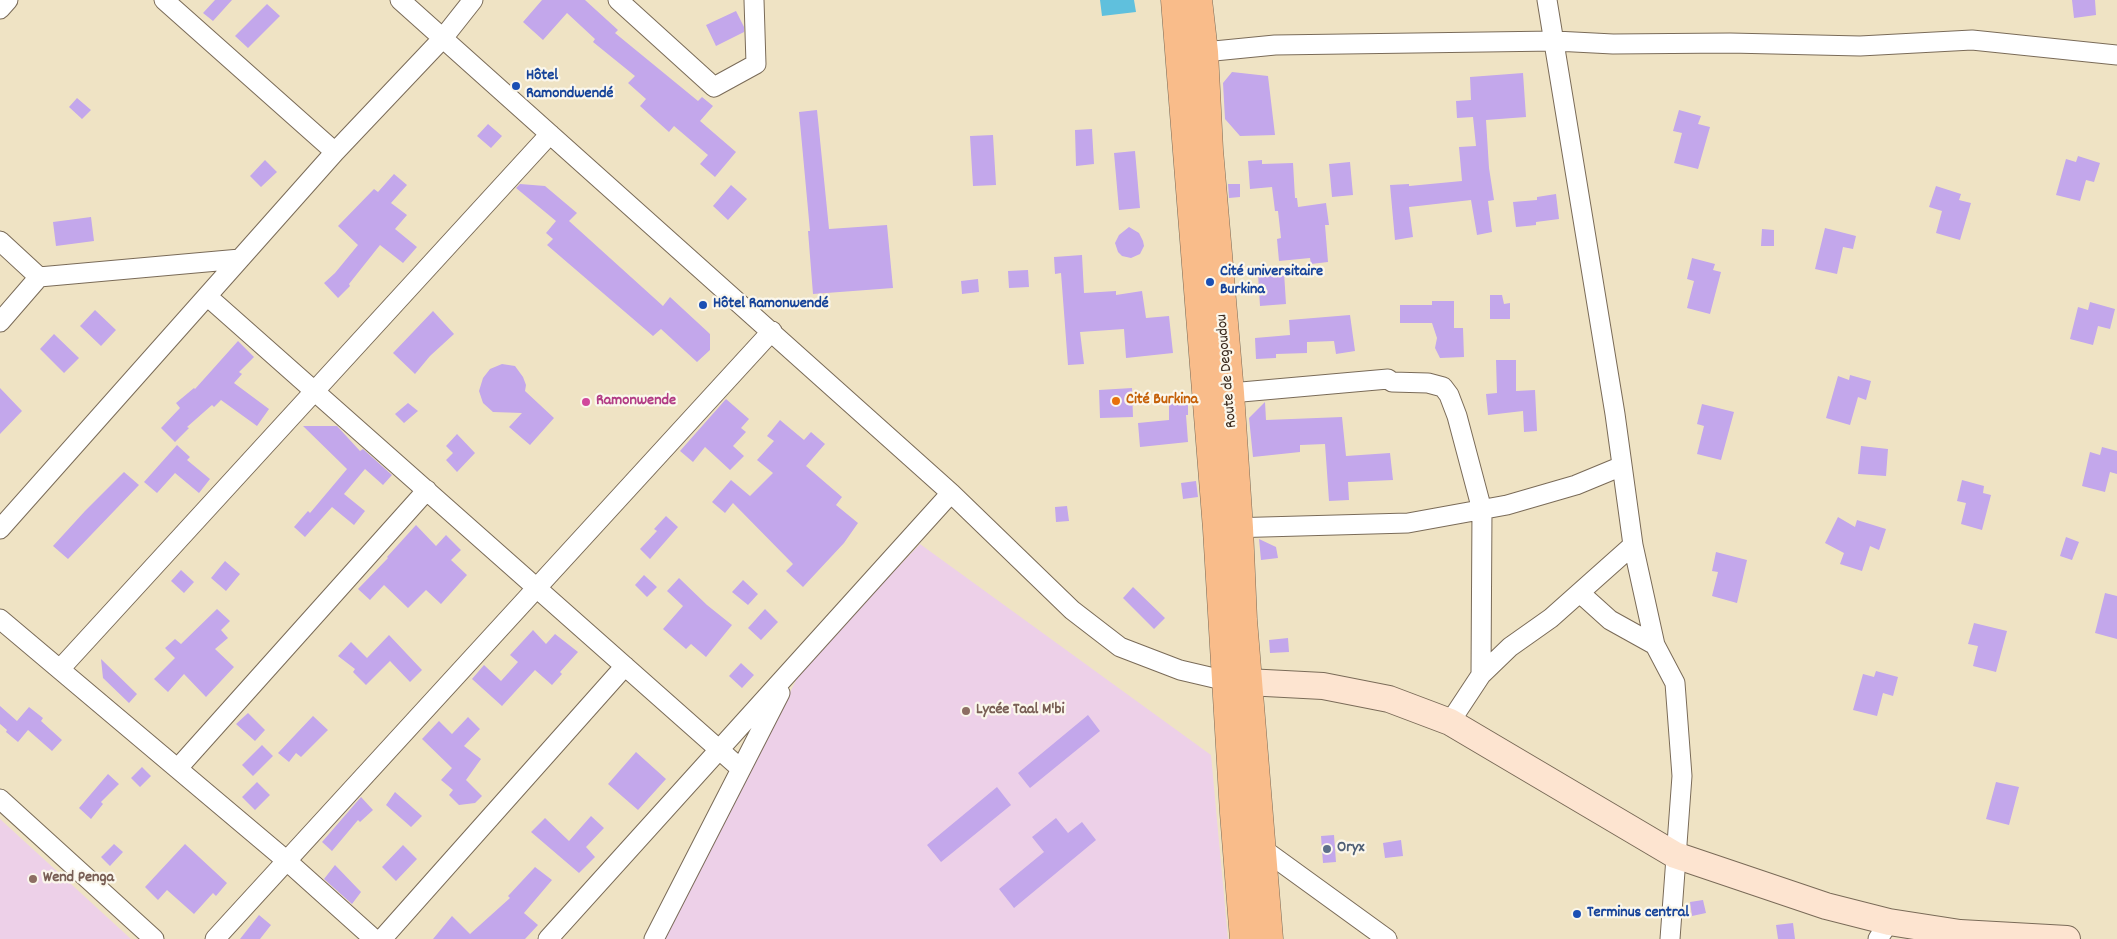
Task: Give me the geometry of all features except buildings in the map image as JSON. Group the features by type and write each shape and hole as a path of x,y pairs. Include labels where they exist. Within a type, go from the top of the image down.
{"main road":[{"name":"Route de Degoudou","path":"1175,0 1218,394 1238,682"},
{"name":"Route de Degoudou","path":"1198,0 1204,52 1210,150 1218,394"},
{"path":"1238,682 1236,829 1244,939"},
{"path":"1238,682 1261,848 1269,939"}],"street":[{"path":"0,9 8,0"},
{"path":"164,0 335,152"},
{"path":"400,0 951,493 1072,610 1120,647 1180,670 1238,682 1323,686 1389,699 1450,722 1675,855 1826,906 1883,931 2067,939"},
{"path":"0,529 335,152 443,38 473,0"},
{"path":"618,0 714,87 756,64 754,0"},
{"path":"1548,0 1634,546 1655,645 1676,684 1682,776 1670,939"},
{"path":"1204,52 1275,45 1555,41 1613,44 1730,43 1860,46 1972,40 2117,55"},
{"path":"60,669 550,134"},
{"path":"0,241 38,277"},
{"path":"0,322 38,277 240,259"},
{"path":"207,296 741,769"},
{"path":"216,939 772,331"},
{"path":"1218,394 1388,379 1392,382 1428,383 1443,387 1449,395 1456,416 1482,510 1481,675"},
{"path":"1228,528 1408,523 1507,506 1556,491 1622,466"},
{"path":"178,768 427,490"},
{"path":"548,939 951,493"},
{"path":"1450,722 1481,675 1510,647 1532,633 1634,546"},
{"path":"1580,593 1610,620 1655,645"},
{"path":"0,619 287,861 374,939"},
{"path":"382,939 625,666"},
{"path":"654,939 792,669"},
{"path":"0,799 154,939"},
{"path":"1236,829 1387,939"}],"shaded area":[{"name":"Lycée Taal M'bi","path":"920,544 1211,755 1228,939 662,939 803,667"},
{"name":"Wend Penga","path":"0,819 131,939 0,939"}],"water":[{"path":"1100,0 1134,0 1136,12 1102,16"}],"place":[{"name":"Hôtel Ramondwendé","path":"516,86"},
{"name":"Cité universitaire Burkina","path":"1210,282"},
{"name":"Hôtel Ramonwendé","path":"703,305"},
{"name":"Cité Burkina","path":"1116,401"},
{"name":"Ramonwende","path":"586,402"},
{"name":"Lycée Taal M'bi","path":"966,711"},
{"name":"Oryx","path":"1327,849"},
{"name":"Wend Penga","path":"33,879"},
{"name":"Terminus central","path":"1577,914"}]}
